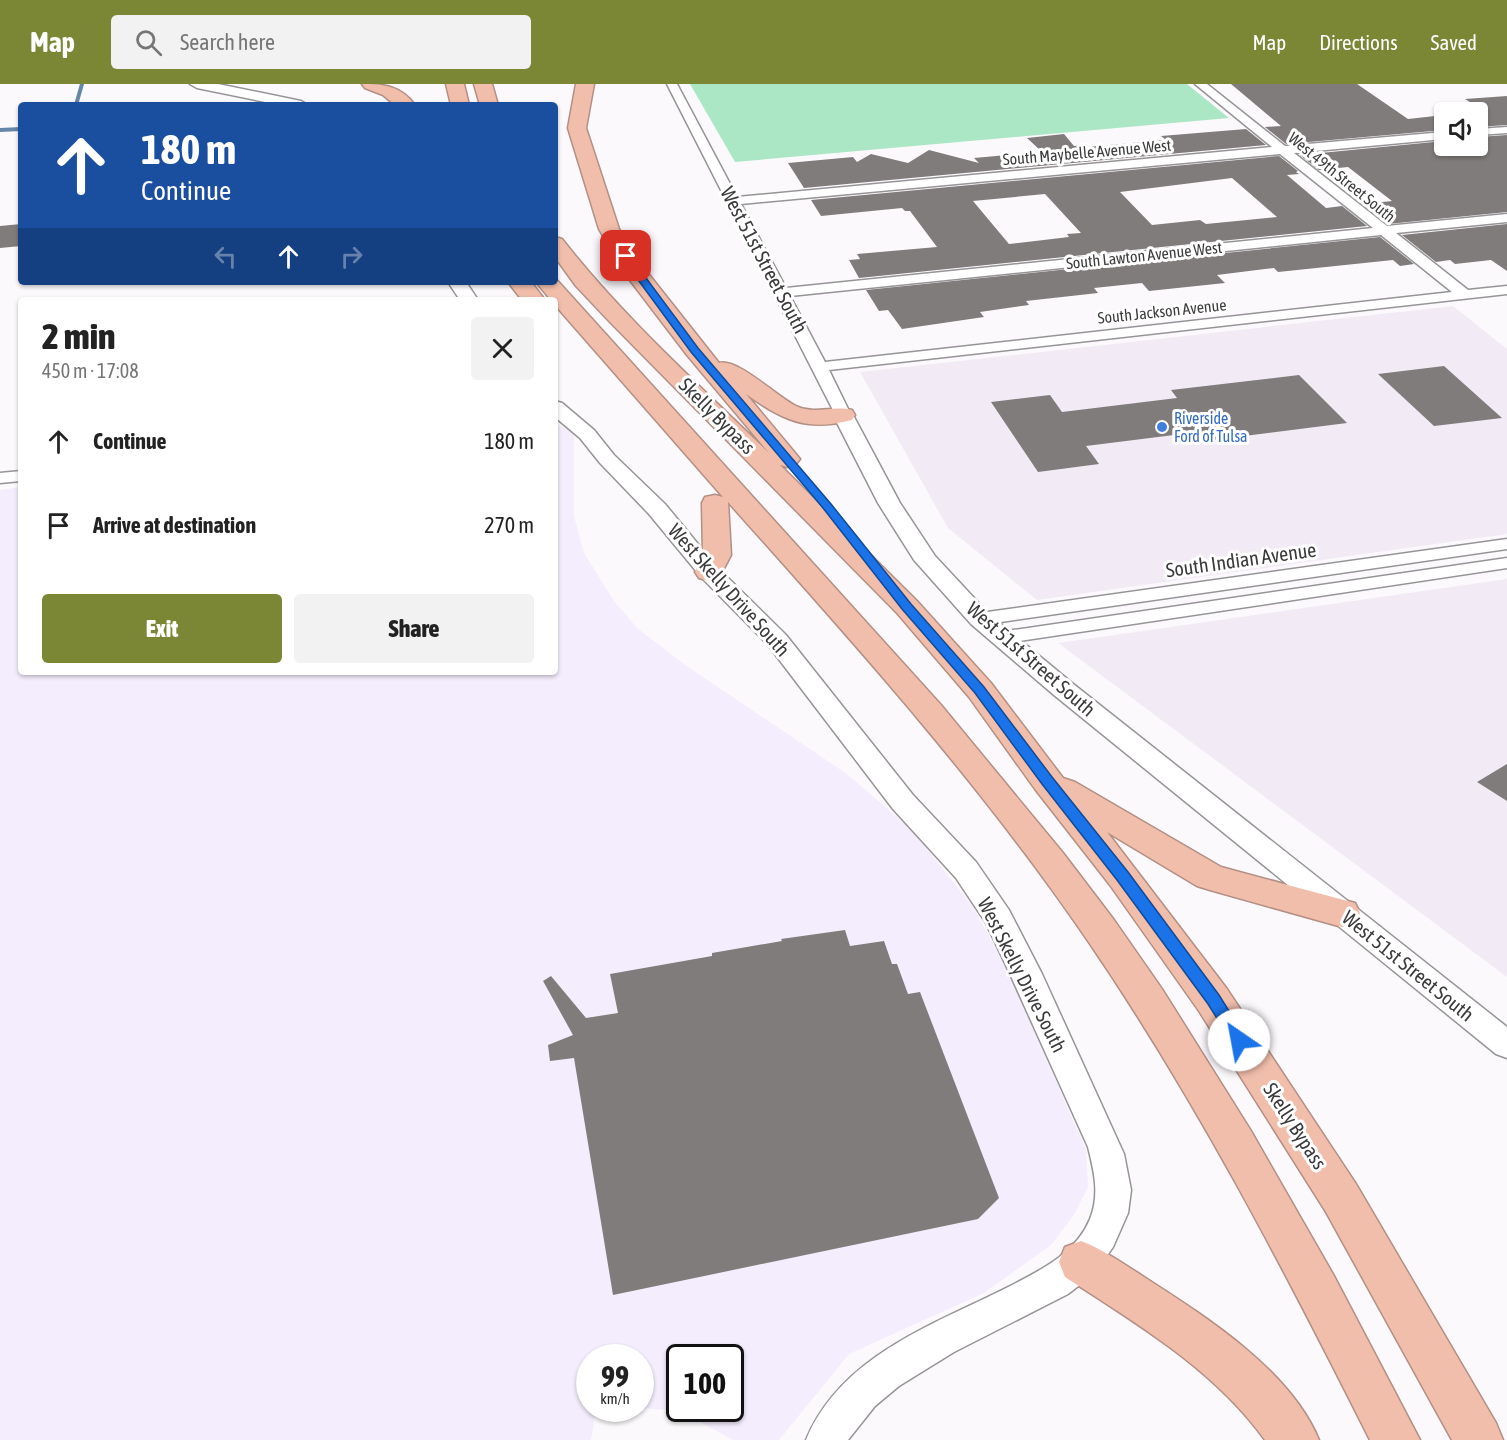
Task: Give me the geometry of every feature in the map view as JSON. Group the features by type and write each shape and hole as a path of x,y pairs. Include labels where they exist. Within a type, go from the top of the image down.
{"highway":[{"path":"371,84 389,92 402,102"},
{"path":"455,84 459,102"},
{"path":"483,84 488,102"},
{"path":"585,84 577,128 609,229 634,270 695,350 827,506 907,607"},
{"name":"Skelly Bypass","path":"558,247 584,281 618,317 907,607 980,690 1047,781 1123,876 1213,1000 1341,1198 1479,1440"},
{"path":"522,285 532,297"},
{"name":"Skelly Bypass","path":"550,285 906,683 1053,864 1133,977 1216,1110 1302,1258 1396,1440"},
{"path":"558,328 715,503 906,683"},
{"path":"695,350 788,412 811,418 843,415"},
{"path":"710,572 717,555 715,503"},
{"path":"1047,781 1210,876 1342,913"},
{"path":"1081,1262 1225,1359 1256,1389 1295,1440"}],"street":[{"path":"197,84 285,102"},
{"name":"West 51st Street South","path":"672,84 889,503 926,560 990,629 1507,1045"},
{"name":"West 49th Street South","path":"1200,84 1465,295"},
{"path":"1488,131 1507,130"},
{"name":"South Maybelle Avenue West","path":"733,201 1434,136"},
{"name":"South Lawton Avenue West","path":"781,293 1507,218"},
{"name":"South Jackson Avenue","path":"820,367 1507,291"},
{"name":"West Skelly Drive South","path":"559,413 657,509 710,572 777,639 903,802 966,870 998,918 1105,1147 1112,1174 1112,1205 1100,1238 1081,1262 1060,1279 939,1341 892,1368 856,1398 826,1440"},
{"path":"0,478 18,476"},
{"name":"South Indian Avenue","path":"990,629 1209,588 1507,544"},
{"name":"South Indian Avenue","path":"990,629 1222,605 1507,563"},
{"path":"1209,588 1222,605"}],"shaded area":[{"path":"1453,306 1507,349 1507,534 1037,600 948,528 860,372"},
{"path":"558,425 574,433 574,516 584,553 614,601 637,628 688,667 847,774 912,830 973,907 1005,965 1086,1150 1088,1187 1074,1215 1051,1245 984,1293 849,1354 779,1440 733,1440 700,1422 744,1422 744,1344 666,1344 666,1410 654,1409 654,1344 576,1344 576,1422 594,1422 591,1440 0,1440 0,490 18,487 18,675 558,675"},
{"path":"1507,579 1507,977 1058,643"}],"green space":[{"path":"690,84 1187,84 1229,118 735,162"}],"building":[{"path":"1231,84 1357,84 1408,119 1434,116 1434,131 1286,144 1265,127 1281,126"},
{"path":"1507,96 1507,125 1488,126 1488,102 1470,102 1465,99"},
{"path":"1246,129 1266,145 804,188 788,163 853,157 857,162 871,154 908,163 929,150 979,163 974,158 1042,152 1027,138 1064,134 1074,146 1087,147 1166,140 1161,136"},
{"path":"1507,135 1507,212 1388,224 1363,204 1392,201 1348,167 1319,170 1300,155 1434,142 1434,156 1488,156 1488,136"},
{"path":"1279,156 1299,174 1287,175 1326,208 1342,206 1367,226 859,278 849,260 860,259 857,254 937,247 910,211 902,208 821,216 811,200","holes":["1232,178 1277,217 1206,224 1200,220 1152,225 1120,192","1045,194 1081,233 1067,234 1069,237 1009,244 973,201"]},
{"path":"18,224 18,246 0,248 0,226"},
{"path":"1507,224 1507,271 1491,260 1455,264 1450,260 1436,262 1402,235"},
{"path":"1380,237 1414,264 1400,266 1393,260 1278,272 1274,268 1217,275 1225,283 1149,291 1142,283 1094,288 1098,293 1026,301 1029,305 980,312 984,317 902,329 888,310 879,311 866,290"},
{"path":"1444,366 1502,418 1434,426 1378,374"},
{"name":"Riverside Ford of Tulsa","path":"1299,375 1347,423 1213,440 1206,431 1086,446 1099,464 1038,472 991,402 1050,395 1062,412 1177,398 1171,390"},
{"path":"1507,764 1507,801 1477,782"},
{"path":"845,930 850,946 884,941 892,964 897,964 908,994 920,992 999,1198 978,1219 613,1295 574,1058 550,1061 548,1045 573,1035 543,981 551,976 586,1018 618,1013 610,974 712,956 712,953 782,941 781,939"}],"waterway":[{"path":"77,102 82,84"},
{"path":"0,130 18,129"}],"place":[{"name":"Riverside Ford of Tulsa","path":"1162,427"}],"route":[{"path":"626,256 634,270 695,350 827,506 907,607 980,690 1047,781 1123,876 1213,1000 1239,1040"}]}
